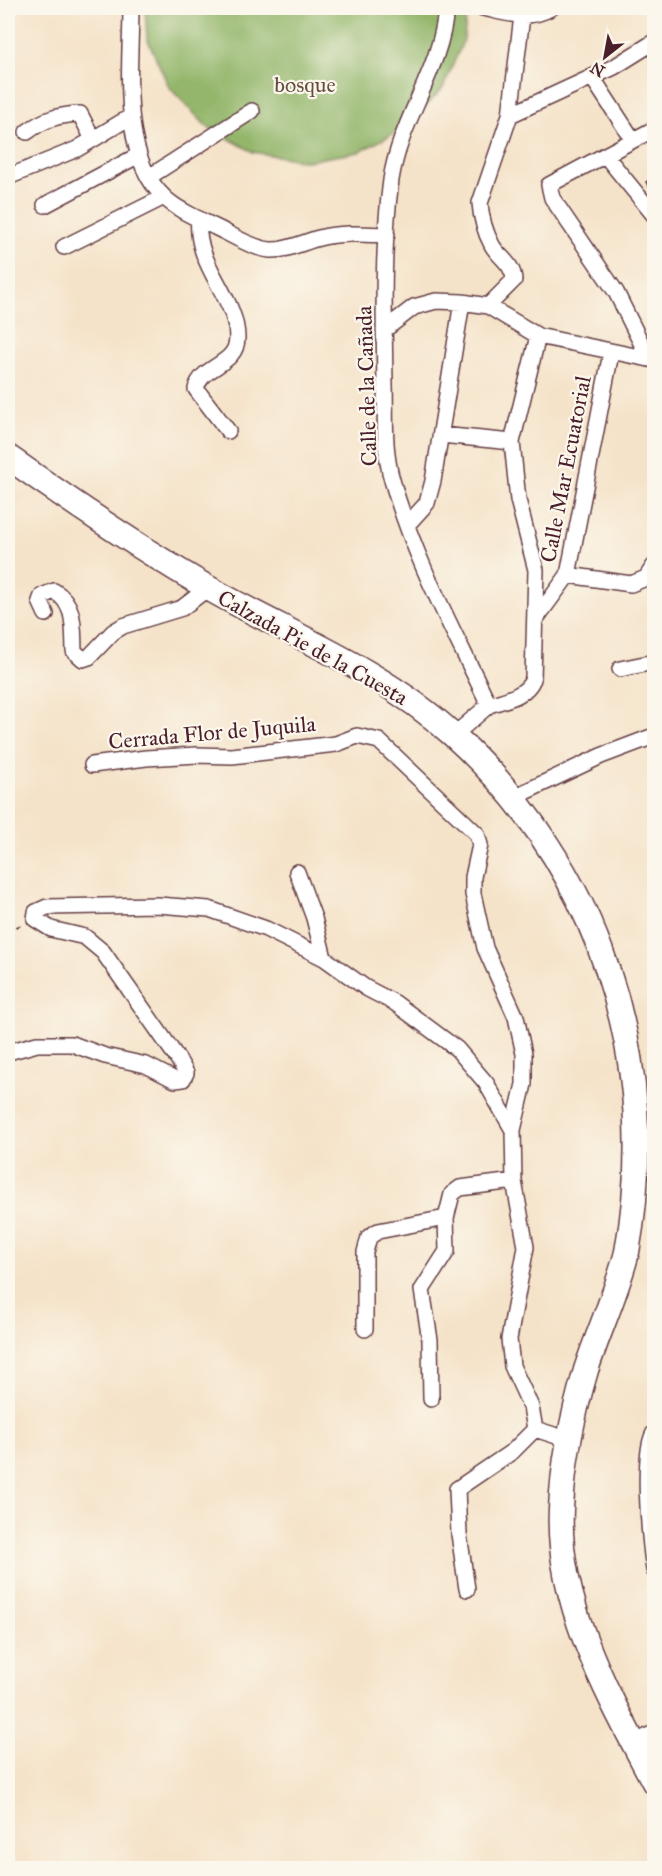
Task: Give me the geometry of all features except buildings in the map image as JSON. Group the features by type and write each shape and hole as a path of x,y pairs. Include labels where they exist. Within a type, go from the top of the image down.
{"main road":[{"name":"Calzada Pie de la Cuesta","path":"8,457 208,588 380,680 454,735 546,839 574,884 622,994 633,1047 640,1105 637,1202 628,1245 586,1373 569,1444 561,1510 564,1562 591,1652 644,1738 654,1782"}],"street":[{"path":"131,8 130,117 139,155 149,177 164,197 199,219 257,247 270,250 284,249 343,234 387,235"},
{"name":"Calle de la Cañada","path":"446,8 438,54 400,142 391,179 384,330 386,445 391,478 427,577 489,705"},
{"path":"483,8 522,16 542,13 551,8"},
{"path":"488,306 514,280 513,270 493,246 481,217 480,203 510,115 522,16"},
{"path":"510,115 592,77 654,42"},
{"path":"592,77 633,140"},
{"path":"149,177 252,111"},
{"path":"27,132 41,122 62,115 80,114 93,140"},
{"path":"8,177 77,149 130,117"},
{"path":"384,330 414,307 436,301 462,302 488,306 538,336 611,353 651,353 616,292 552,198 549,185 654,129"},
{"path":"45,205 139,155"},
{"path":"605,155 644,198 654,215"},
{"path":"64,247 164,197"},
{"path":"199,219 197,236 235,322 237,340 232,353 220,366 203,374 196,389 228,431"},
{"path":"407,525 428,503 462,302"},
{"path":"454,735 489,705 522,694 529,688 533,679 536,570 518,500 512,442 538,336"},
{"name":"Calle Mar Ecuatorial","path":"535,621 568,574 611,353"},
{"path":"441,435 512,442"},
{"path":"568,574 631,584 650,572"},
{"path":"46,614 40,601 49,591 54,591 69,603 74,631 74,651 78,656 89,657 113,632 123,626 182,608 208,588"},
{"path":"620,669 654,662"},
{"name":"Cerrada Flor de Juquila","path":"92,765 187,755 232,756 336,744 357,736 379,741 440,796 477,834 480,846 472,877 472,894 485,948 516,1017 524,1054 524,1084 513,1130"},
{"path":"512,798 601,756 654,737"},
{"path":"297,872 314,918 324,958"},
{"path":"8,1052 37,1044 72,1044 105,1056 146,1065 175,1080 183,1079 186,1072 103,952 85,937 51,929 35,919 36,912 47,907 158,905 209,909 266,929 324,958 366,988 395,1003 457,1049 486,1083 513,1130 514,1181 526,1247 509,1339 512,1366 531,1407 535,1429"},
{"path":"431,1399 430,1340 422,1290 447,1251 446,1218 452,1194 460,1188 514,1181"},
{"path":"365,1329 365,1252 369,1237 378,1231 446,1218"},
{"path":"535,1429 560,1437 569,1444"},
{"path":"467,1588 459,1534 457,1489 513,1451 535,1429"},
{"path":"654,1433 648,1480 650,1546 654,1570"}],"green space":[{"name":"bosque","path":"145,8 467,8 464,39 443,88 406,127 359,152 306,161 253,152 206,126 169,87 147,38"}]}
